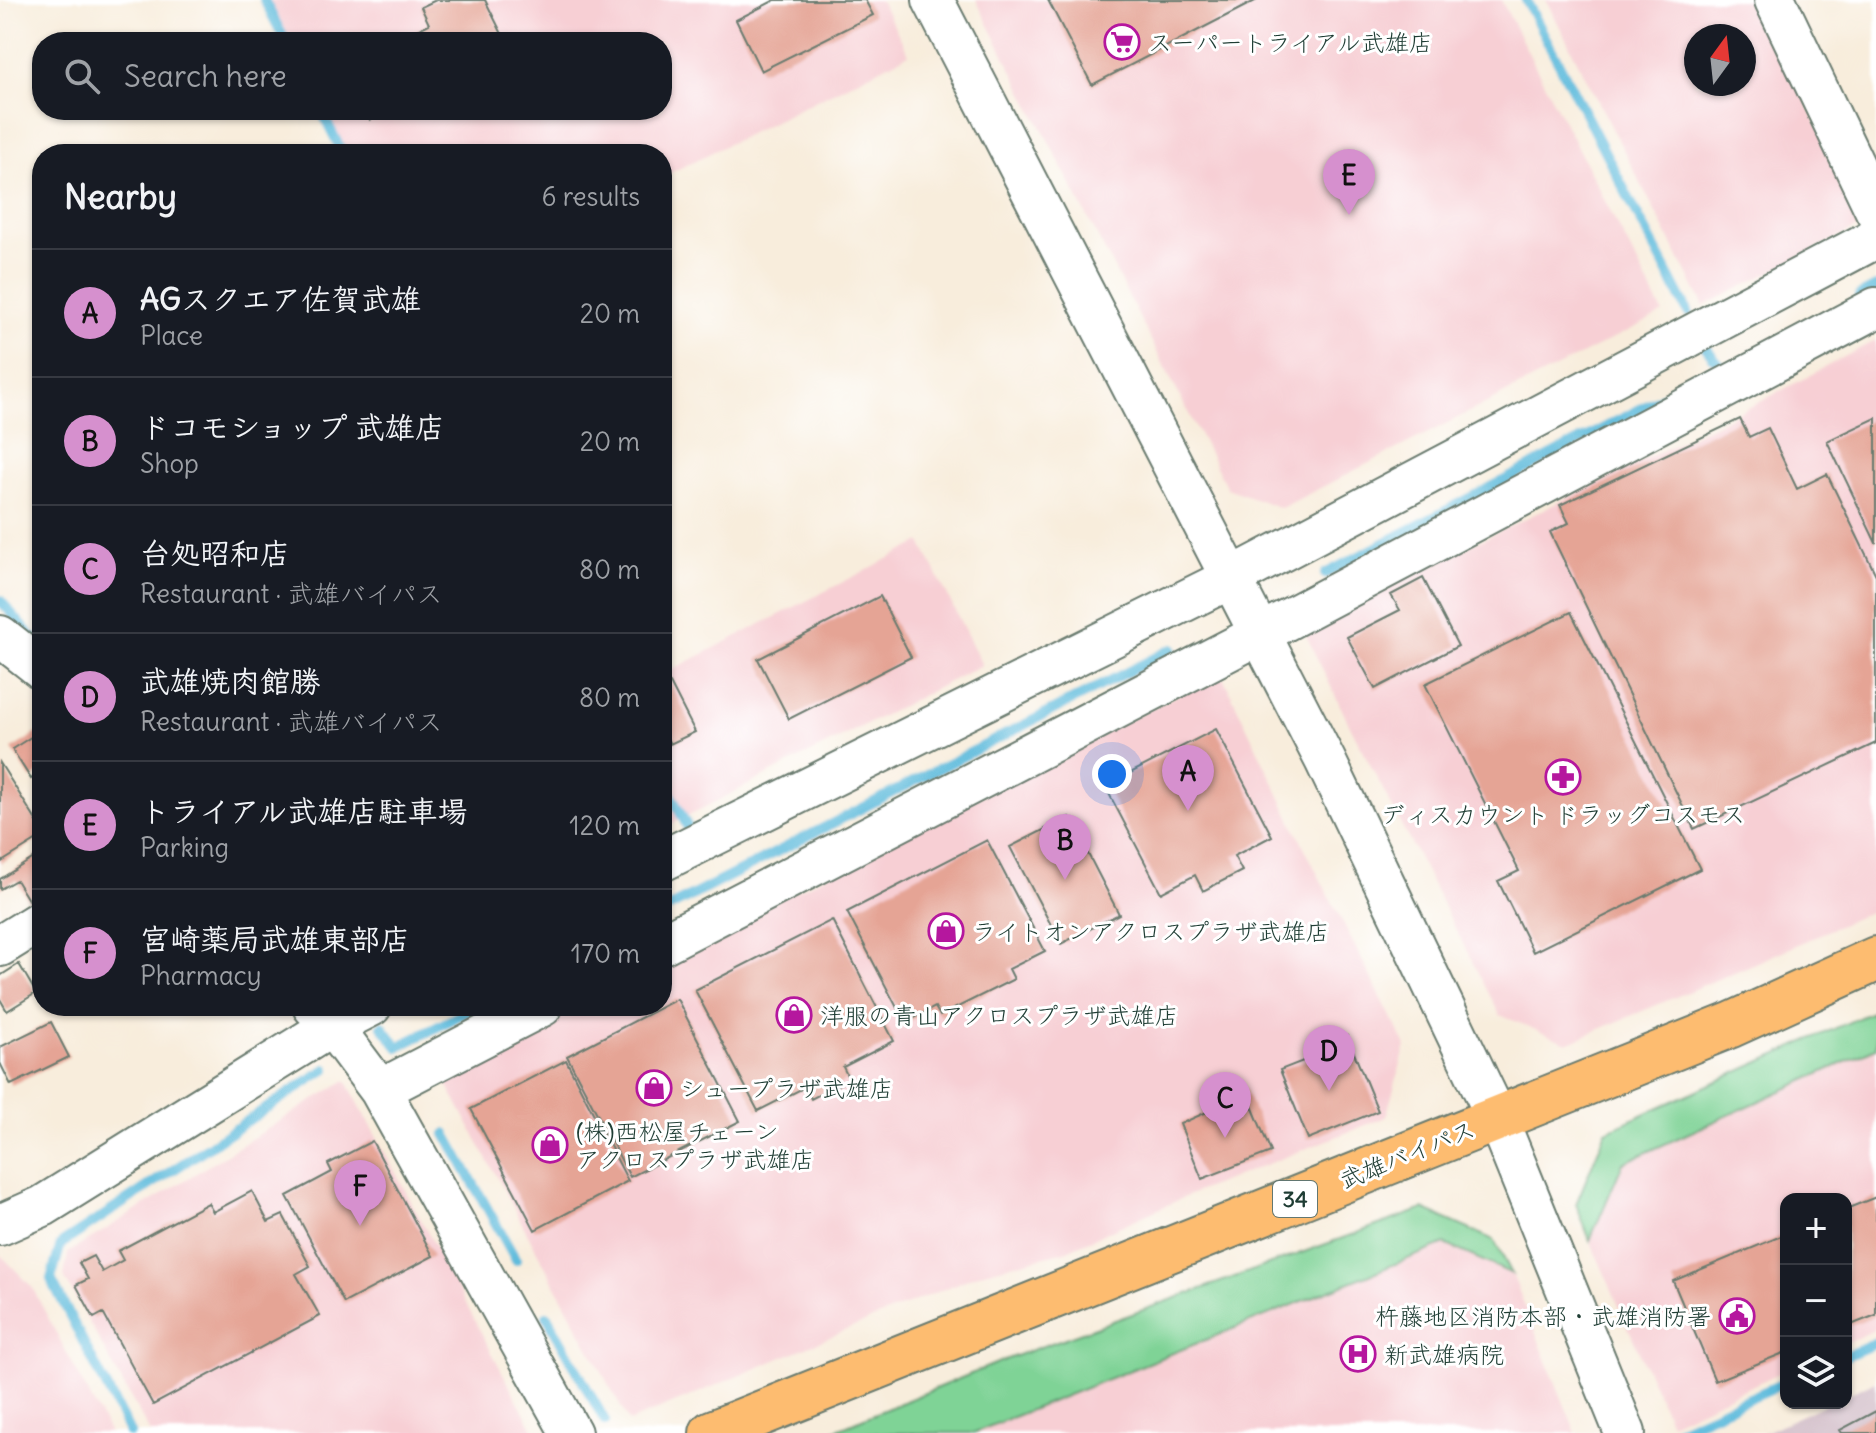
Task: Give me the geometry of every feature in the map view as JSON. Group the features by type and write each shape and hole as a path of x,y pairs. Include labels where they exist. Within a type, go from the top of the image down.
{"highway":[{"name":"武雄バイパス","path":"712,1433 1731,1025 1876,959"}],"street":[{"path":"933,0 1325,760 1497,1118 1625,1433"},
{"path":"1775,0 1876,211"},
{"path":"672,856 1231,578 1876,238"},
{"path":"672,939 1260,634 1876,308"},
{"path":"0,636 32,661"},
{"path":"0,946 32,926"},
{"path":"0,1225 43,1206 322,1016 380,1090 571,1433"},
{"path":"380,1090 523,1016"}],"shaded area":[{"path":"264,0 880,0 909,54 672,172 672,144 338,144 326,120 672,120 672,32 281,32"},
{"path":"976,0 1501,0 1663,313 1281,508 1227,488"},
{"path":"1546,0 1757,0 1865,224 1704,306"},
{"path":"1876,340 1876,909 1567,1043 1500,1015 1303,629 1756,404"},
{"path":"921,542 982,665 672,824 672,670"},
{"path":"1221,673 1308,855 1406,1046 1386,1117 1194,1193 1065,1251 984,1272 629,1422 441,1073 552,1016 672,1016 672,955"},
{"path":"1876,1048 1876,1329 1852,1340 1852,1193 1780,1193 1780,1373 1670,1423 1590,1240 1623,1163"},
{"path":"346,1080 535,1433 150,1433 64,1277 68,1253"},
{"name":"新武雄病院","path":"1446,1244 1512,1274 1576,1433 973,1433"},
{"path":"0,1254 32,1287 109,1433 0,1433"},
{"path":"1876,1381 1876,1433 1763,1433 1815,1409 1852,1409 1852,1392"}],"green space":[{"path":"1876,1010 1876,1048 1623,1163 1590,1240 1576,1204 1606,1131"},
{"path":"1423,1209 1494,1240 1512,1274 1445,1244 973,1433 828,1433 1007,1359"}],"building":[{"path":"436,0 485,0 501,32 413,32 429,24 421,7"},
{"path":"775,0 865,0 873,15 761,71 736,20"},
{"name":"スーパートライアル武雄店","path":"1048,0 1257,0 1092,85"},
{"path":"1876,418 1876,543 1827,441"},
{"path":"1740,419 1749,437 1768,428 1797,489 1827,474 1876,575 1876,743 1694,829 1550,532 1569,523 1560,505"},
{"path":"1423,578 1458,646 1375,689 1347,637 1400,610 1391,595"},
{"path":"880,596 911,657 789,719 758,659"},
{"name":"ディスカウント ドラッグコスモス","path":"1571,612 1700,869 1533,952 1498,881 1519,871 1425,684"},
{"path":"672,687 695,732 672,743"},
{"path":"1216,729 1272,836 1234,856 1242,871 1203,891 1195,875 1161,893 1105,786"},
{"path":"32,736 32,778 31,779 12,749"},
{"path":"0,763 32,814 32,843 0,863"},
{"path":"1069,817 1119,914 1061,944 1010,847"},
{"name":"ライトオンアクロスプラザ武雄店","path":"987,840 1045,951 1009,969 1014,979 940,1016 935,1007 905,1023 847,912"},
{"path":"32,859 32,902 16,880 0,889 0,879"},
{"name":"洋服の青山アクロスプラザ武雄店","path":"832,920 894,1041 843,1067 849,1079 811,1099 805,1087 758,1111 695,990"},
{"path":"19,964 32,986 32,995 7,1011 0,999 0,976"},
{"name":"シュープラザ武雄店","path":"677,999 740,1121 630,1177 567,1056 644,1016 672,1016 672,1002"},
{"path":"51,1022 69,1057 11,1085 0,1063 0,1047"},
{"path":"1347,1036 1378,1111 1308,1139 1280,1070 1311,1058 1309,1051"},
{"name":"(株)西松屋チェーン アクロスプラザ武雄店","path":"566,1060 628,1181 535,1230 471,1109"},
{"path":"1245,1089 1271,1152 1202,1179 1180,1124 1207,1112 1204,1106"},
{"path":"372,1141 433,1256 344,1303 287,1196 332,1172 328,1164"},
{"path":"252,1191 268,1222 283,1215 310,1266 296,1274 320,1316 153,1405 103,1313 94,1318 76,1285 88,1279 79,1263 93,1256 102,1272 123,1260 118,1251 208,1203 213,1212"},
{"path":"1876,1197 1876,1315 1852,1325 1852,1265 1852,1207"},
{"name":"杵藤地区消防本部・武雄消防署","path":"1780,1236 1780,1354 1715,1381 1673,1281"},
{"path":"1876,1411 1876,1433 1842,1433 1840,1430"}],"waterway":[{"path":"264,0 281,32"},
{"path":"1526,0 1688,312"},
{"path":"326,120 338,144"},
{"path":"1859,296 1876,287"},
{"path":"1705,346 1721,367"},
{"path":"1325,574 1713,371"},
{"path":"0,600 32,637"},
{"path":"672,906 1172,649"},
{"path":"672,797 688,828"},
{"path":"382,1026 398,1047 458,1016"},
{"path":"130,1433 51,1279 61,1244 326,1069"},
{"path":"446,1134 516,1260"},
{"path":"547,1316 605,1421"},
{"path":"1852,1353 1876,1343"},
{"path":"1675,1431 1780,1385"}],"place":[{"name":"スーパートライアル武雄店","path":"1122,42"},
{"name":"トライアル武雄店駐車場","path":"1349,215"},
{"name":"ディスカウント ドラッグコスモス","path":"1563,777"},
{"name":"AGスクエア佐賀武雄","path":"1188,811"},
{"name":"ドコモショップ 武雄店","path":"1065,880"},
{"name":"ライトオンアクロスプラザ武雄店","path":"946,931"},
{"name":"洋服の青山アクロスプラザ武雄店","path":"794,1015"},
{"name":"シュープラザ武雄店","path":"654,1088"},
{"name":"武雄焼肉館勝","path":"1329,1091"},
{"name":"台処昭和店","path":"1225,1138"},
{"name":"(株)西松屋チェーン アクロスプラザ武雄店","path":"550,1145"},
{"name":"宮崎薬局武雄東部店","path":"360,1226"},
{"name":"杵藤地区消防本部・武雄消防署","path":"1737,1316"},
{"name":"新武雄病院","path":"1358,1354"}]}
